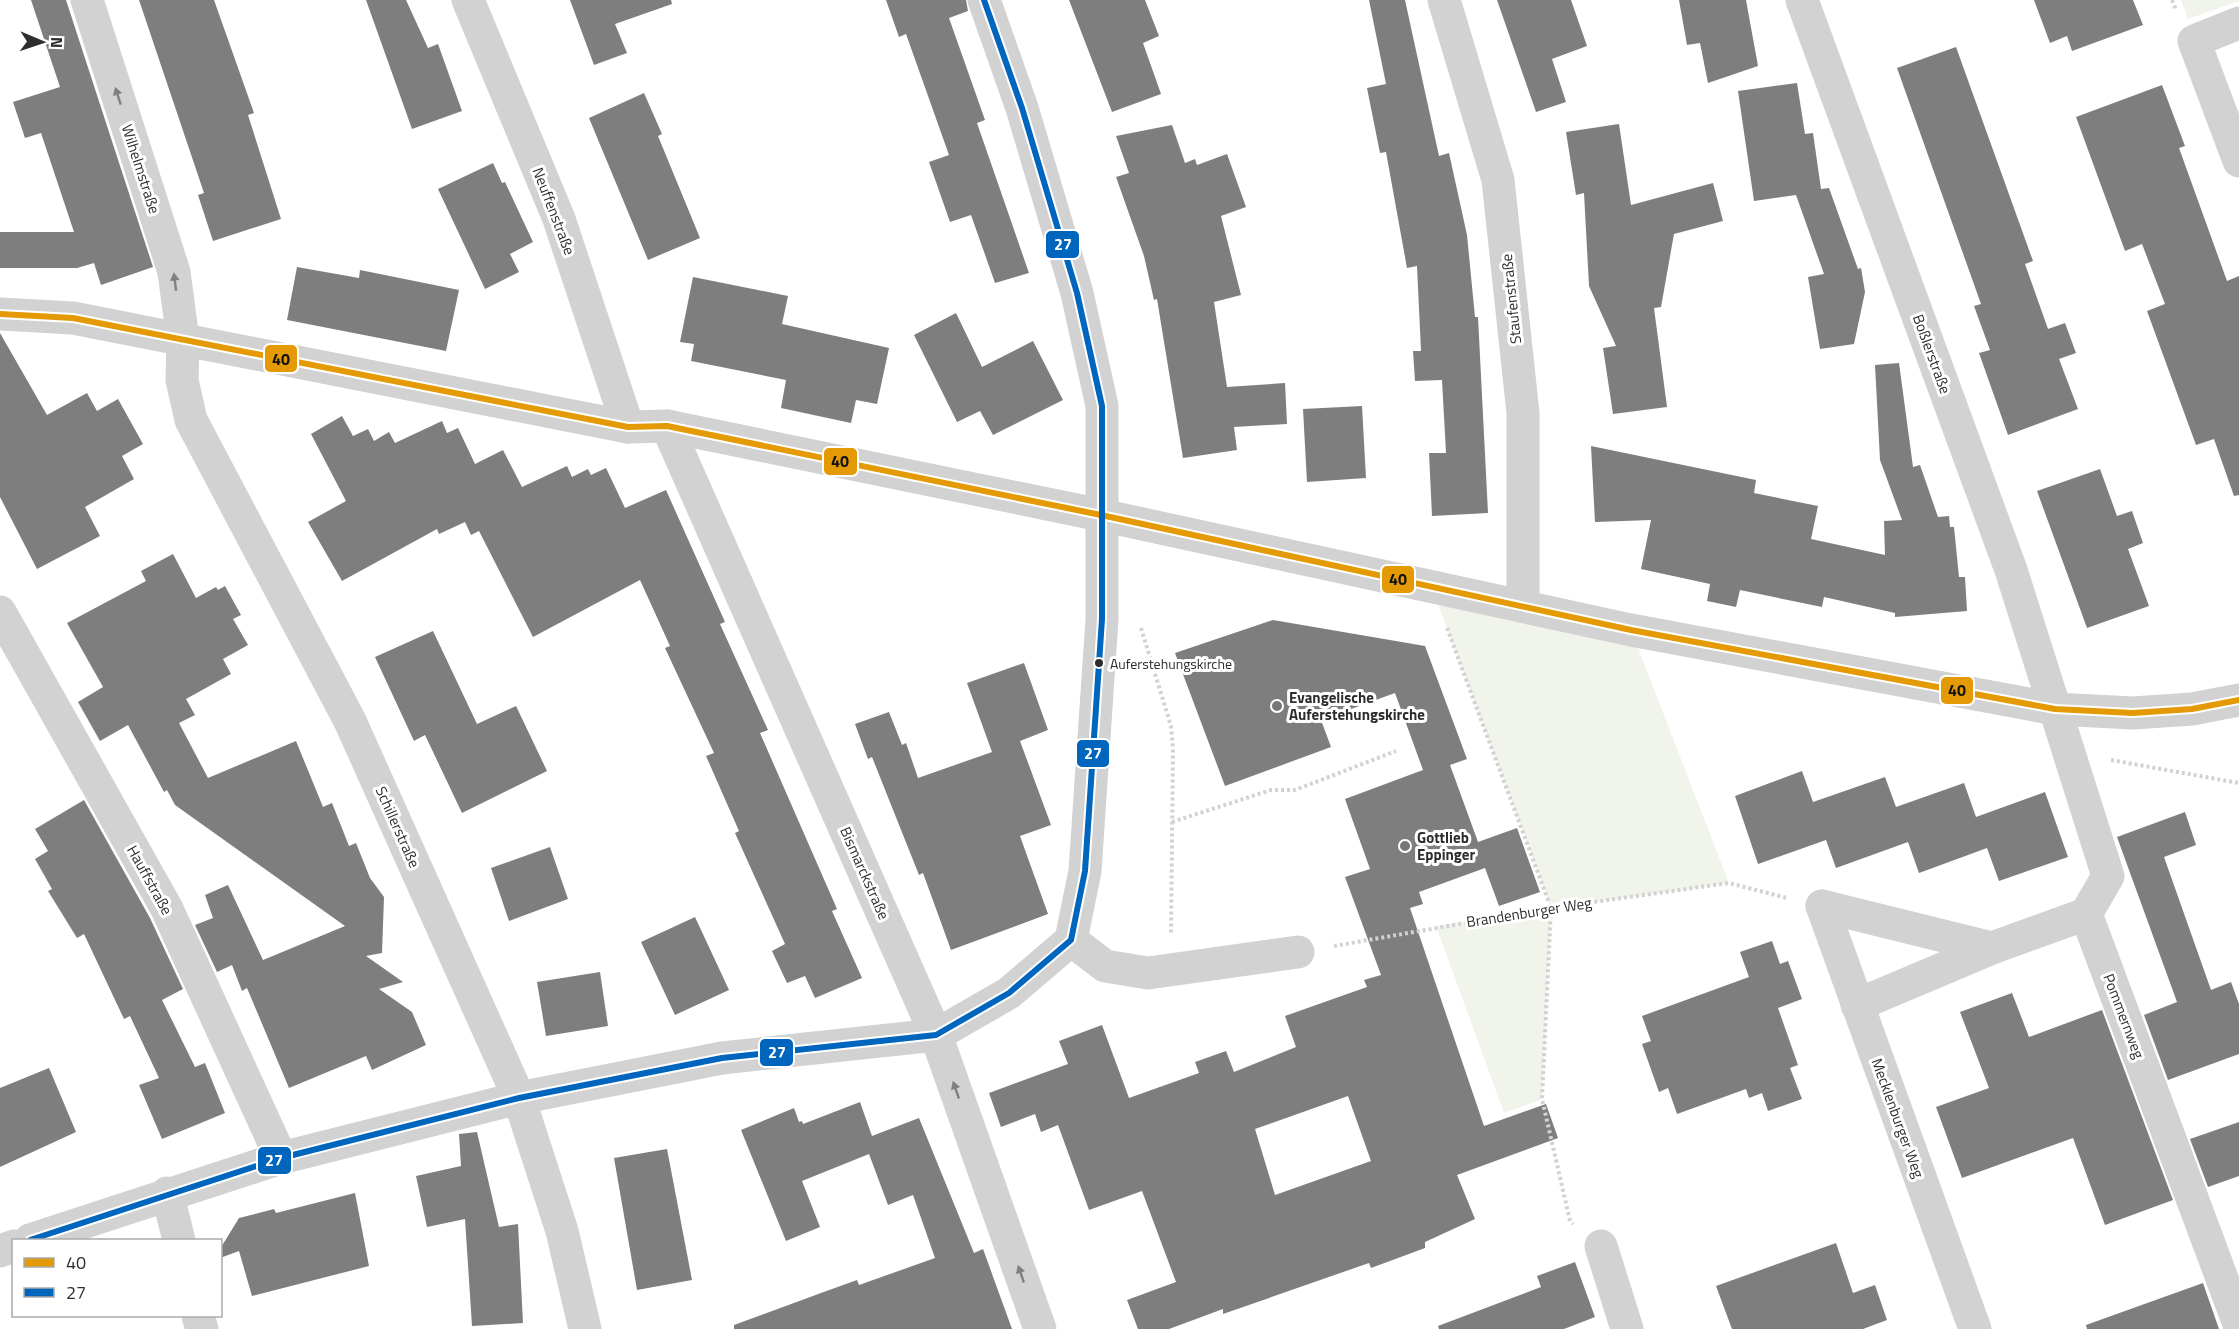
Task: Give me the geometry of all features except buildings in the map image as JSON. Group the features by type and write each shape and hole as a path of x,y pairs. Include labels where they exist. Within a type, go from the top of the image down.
{"street":[{"name":"Wilhelmstraße","path":"87,0 174,272 183,340"},
{"name":"Neuffenstraße","path":"468,0 559,219 628,427"},
{"path":"33,1239 167,1193 281,1158 519,1098 722,1058 936,1035 1010,993 1071,940 1085,871 1101,606 1102,406 1080,304 1022,108 984,0"},
{"name":"Staufenstraße","path":"1444,0 1498,180 1524,413 1523,606"},
{"name":"Boßlerstraße","path":"1802,0 2011,570 2055,709"},
{"path":"2239,23 2194,40 2239,160"},
{"path":"0,314 73,318 628,427 667,426 1101,515 1631,630 2055,709 2133,713 2193,709 2239,700"},
{"name":"Schillerstraße","path":"183,340 182,380 191,420 350,721 519,1098 562,1231 585,1329"},
{"name":"Bismarckstraße","path":"667,426 936,1035 1040,1329"},
{"name":"Hauffstraße","path":"0,612 167,909 281,1158"},
{"path":"1857,1005 1992,948 2085,914 2108,876 2055,709"},
{"path":"1822,906 1992,948"},
{"name":"Mecklenburger Weg","path":"1822,906 1975,1329"},
{"name":"Pommernweg","path":"2085,914 2239,1324"},
{"path":"1071,940 1105,966 1148,973 1298,952"},
{"path":"167,1193 179,1239"},
{"path":"1601,1246 1628,1329"}],"path":[{"path":"1432,588 1551,908 1542,1099 1570,1221 1601,1246"},
{"path":"1101,606 1137,613 1171,726 1173,750 1170,970"},
{"path":"1172,822 1271,790 1295,790 1396,751"},
{"path":"2069,753 2239,783"},
{"name":"Brandenburger Weg","path":"1298,952 1551,908 1730,883 1822,906"}],"shaded area":[{"path":"2181,0 2239,0 2239,1 2188,19"},
{"path":"1432,588 1631,630 1729,883 1551,908 1542,1099 1504,1113 1436,926 1551,907"}],"transit line":[{"name":"27","path":"33,1239 281,1158 519,1098 722,1058 936,1035 1009,993 1071,940 1085,871 1102,619 1102,406 1077,293 1022,108 984,0"},
{"name":"40","path":"0,314 73,318 628,427 667,426 1101,515 1631,630 2055,709 2133,713 2192,709 2239,700"}],"place":[{"name":"Auferstehungskirche","path":"1099,663"},
{"name":"Evangelische Auferstehungskirche","path":"1277,706"},
{"name":"Gottlieb Eppinger","path":"1405,846"}]}
